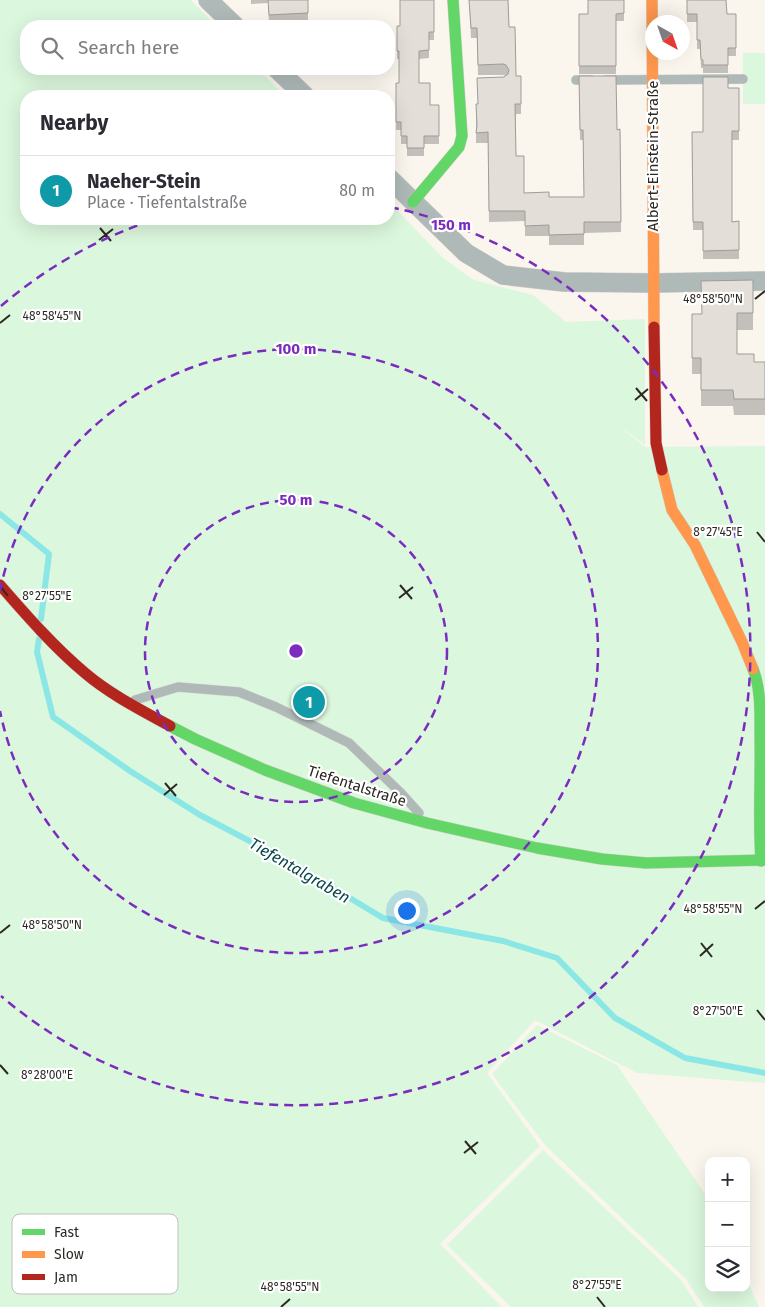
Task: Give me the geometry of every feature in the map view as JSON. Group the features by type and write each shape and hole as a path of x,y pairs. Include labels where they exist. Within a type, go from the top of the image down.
{"street":[{"path":"209,0 229,20"},
{"path":"413,202 459,147 462,136 462,82 453,0"},
{"name":"Albert-Einstein-Straße","path":"652,0 653,283 656,443 672,510 695,545 742,642 757,680 761,780 759,836 763,860"},
{"path":"284,75 299,90"},
{"path":"395,184 466,254 503,275 564,282 765,281"},
{"name":"Tiefentalstraße","path":"3,588 48,639 86,674 127,702 195,739 265,770 354,803 427,823 537,848 602,859 646,863 763,860"}],"lane":[{"path":"576,80 743,79"},
{"path":"127,702 178,687 239,692 276,707 349,743 402,793 427,823"}],"green space":[{"path":"0,0 191,0 210,20 20,20 20,75 264,75 279,90 20,90 20,225 395,225 395,208 443,258 474,280 533,295 566,322 645,319 645,445 614,422 645,447 765,446 765,1083 637,1073 535,1020 487,1073 540,1146 440,1244 502,1307 0,1307"},
{"path":"743,53 765,53 765,104 743,104"},
{"path":"537,1025 617,1065 705,1194 705,1292 750,1292 750,1287 759,1307 704,1307 686,1279 545,1145 492,1074"},
{"path":"543,1150 682,1281 698,1307 511,1307 447,1245"}],"building":[{"path":"268,0 308,0 308,13 269,15"},
{"path":"400,0 434,0 434,32 429,32 429,50 419,51 419,83 430,83 430,105 439,105 439,136 424,136 424,148 407,148 407,136 401,136 401,122 396,122 396,83 399,83 397,26 400,26"},
{"path":"469,0 508,0 509,27 515,27 516,76 521,76 521,104 515,104 516,156 524,156 524,193 549,192 549,197 584,197 583,130 580,130 579,76 616,76 617,130 620,129 621,222 584,222 584,234 549,235 549,225 525,226 525,211 489,211 488,132 476,133 477,78 504,77 508,74 509,70 503,64 478,65 477,28 471,28"},
{"path":"588,0 624,0 624,13 616,14 616,66 579,66 579,14 588,14"},
{"path":"687,0 726,0 727,14 736,14 736,48 728,48 728,65 703,65 700,40 697,40 697,14 687,14"},
{"path":"703,77 728,77 728,88 739,88 739,131 732,131 732,222 739,221 739,250 703,251 703,222 693,222 692,132 703,132"},
{"path":"753,280 753,313 737,313 737,354 754,354 754,362 765,362 765,399 734,399 733,390 701,390 701,358 692,358 692,314 702,314 701,281"}],"waterway":[{"name":"Tiefentalgraben","path":"0,514 49,554 41,619"},
{"name":"Tiefentalgraben","path":"39,639 37,652 53,717 130,771 200,815 295,865 383,918 503,941 557,958 615,1018 685,1058 765,1073"}],"traffic: fast":[{"path":"413,202 459,147 462,136 453,0"},
{"path":"753,669 759,693 760,709 761,861"},
{"path":"170,726 265,770 354,803 427,823 537,848 602,859 646,863 765,860"}],"traffic: slow":[{"path":"652,0 654,327"},
{"path":"662,470 672,510 695,545 753,669"}],"traffic: jam":[{"path":"654,327 656,443 662,470"},
{"path":"0,585 52,642 85,673 116,695 170,726"}],"place":[{"name":"Naeher-Stein","path":"309,702"}]}
